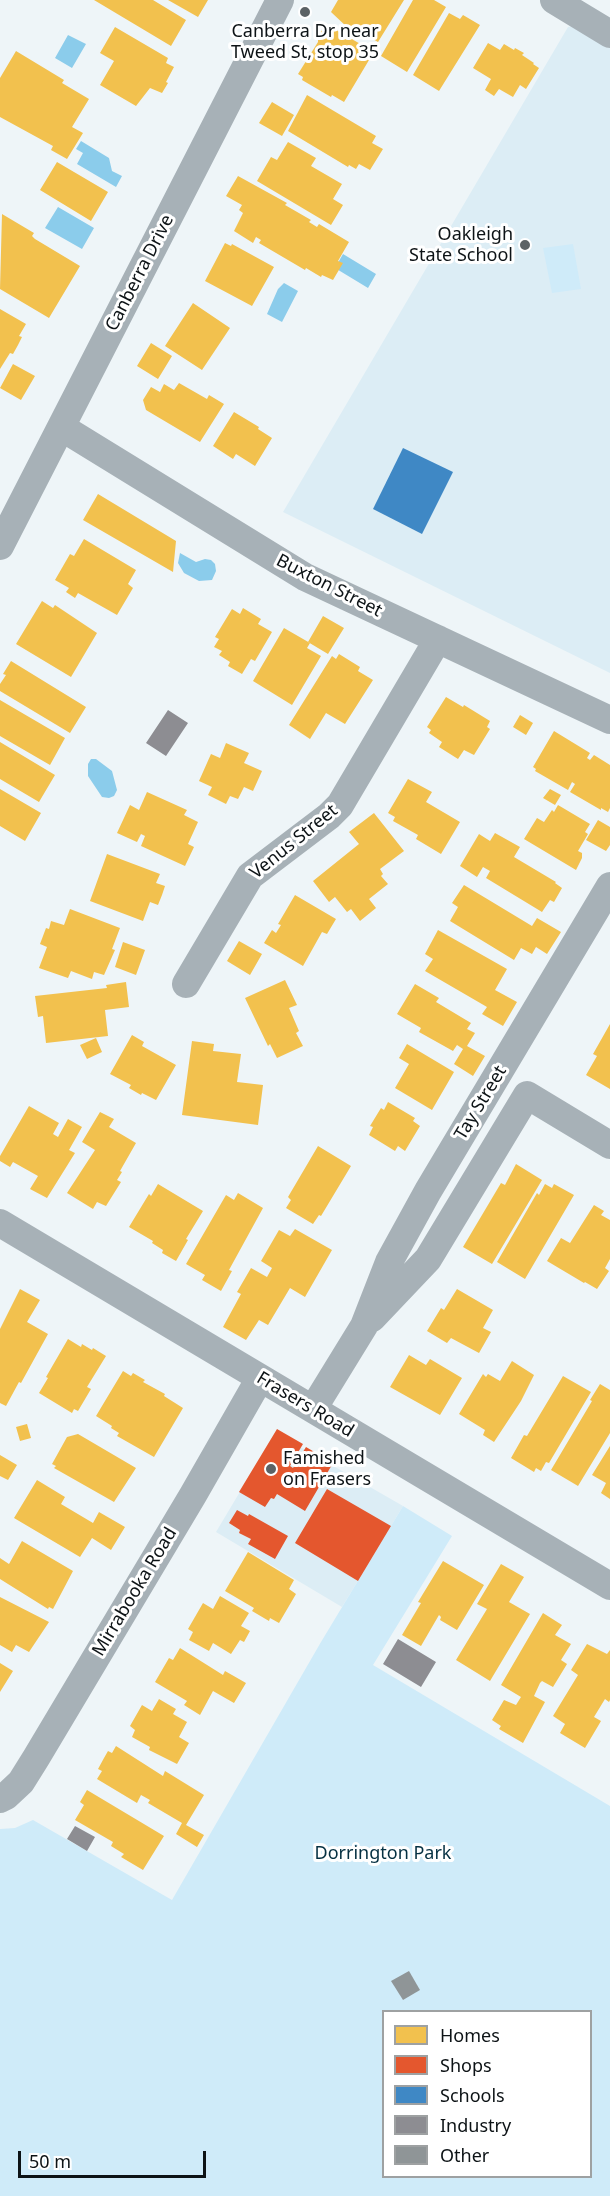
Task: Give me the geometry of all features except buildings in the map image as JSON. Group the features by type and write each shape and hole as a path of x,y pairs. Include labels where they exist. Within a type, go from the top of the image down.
{"street":[{"name":"Canberra Drive","path":"0,546 280,0"},
{"path":"554,0 610,34"},
{"name":"Buxton Street","path":"61,427 305,577 610,720"},
{"name":"Venus Street","path":"186,984 250,876 329,816 340,805 438,639"},
{"name":"Tay Street","path":"313,1410 364,1326 388,1262 401,1238 610,886"},
{"name":"Tay Street","path":"364,1326 428,1259 527,1095 610,1145"},
{"name":"Frasers Road","path":"0,1223 610,1586"},
{"name":"Mirrabooka Road","path":"0,1799 21,1782 36,1758 260,1378"}],"shaded area":[{"name":"Oakleigh State School","path":"578,25 610,44 610,673 283,512 568,27"},
{"path":"283,1437 403,1506 342,1607 216,1532 272,1438"}],"green space":[{"path":"573,244 581,289 552,293 543,248"},
{"name":"Dorrington Park","path":"403,1506 452,1536 373,1665 610,1806 610,2196 0,2196 0,1829 15,1828 33,1820 172,1900 321,1642"}],"water":[{"path":"68,35 86,44 72,68 55,58"},
{"path":"81,141 109,158 112,171 122,176 116,187 77,164 83,153 76,149"},
{"path":"58,207 94,228 82,249 45,228"},
{"path":"343,254 376,274 368,288 335,268"},
{"path":"284,283 298,291 282,322 267,314 278,289"},
{"path":"180,553 196,562 211,560 215,564 216,571 212,580 199,581 184,573 178,563"},
{"path":"91,759 96,759 112,771 117,790 114,796 102,797 88,776 88,764"}],"place":[{"name":"Canberra Dr near Tweed St, stop 35","path":"305,12"},
{"name":"Oakleigh State School","path":"525,245"},
{"name":"Famished on Frasers","path":"271,1469"}]}
